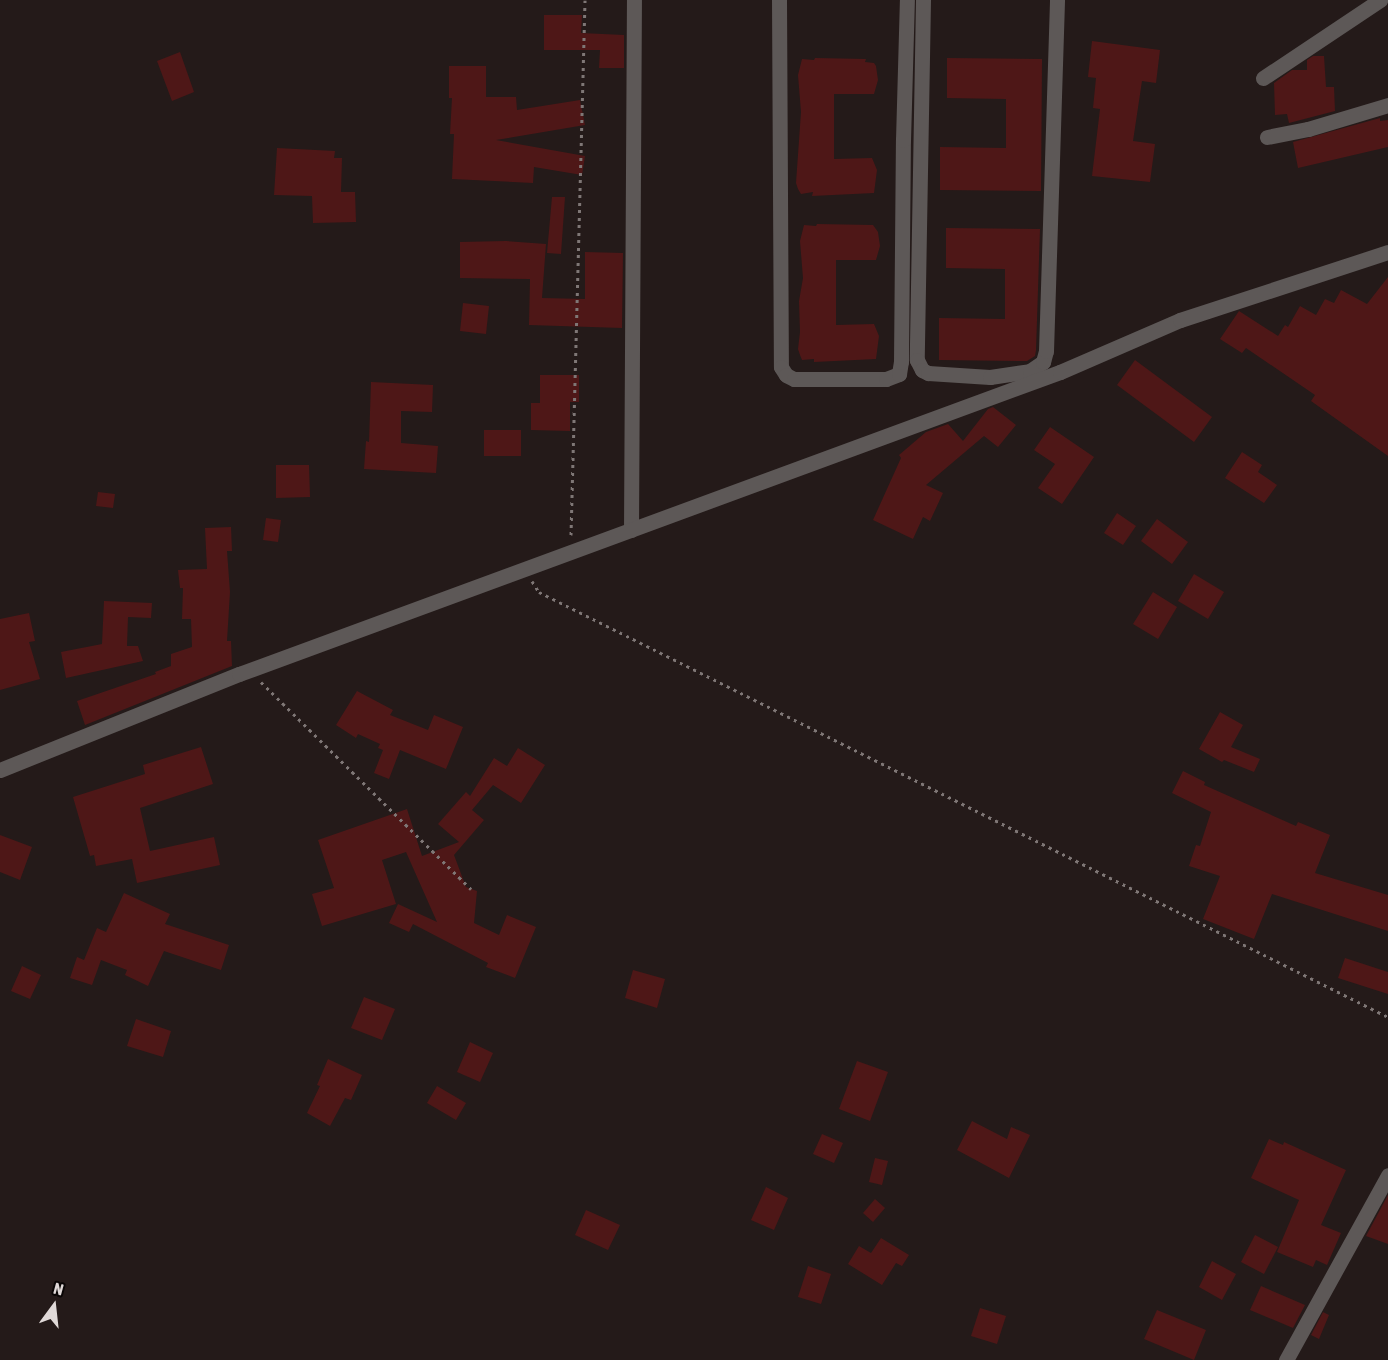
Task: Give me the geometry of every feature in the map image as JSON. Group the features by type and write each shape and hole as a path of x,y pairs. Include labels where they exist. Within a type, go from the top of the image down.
{"street":[{"path":"631,530 634,0"},
{"path":"779,0 781,367 786,375 794,379 874,379 894,378 899,374 907,0"},
{"path":"923,0 917,360 922,370 928,373 990,377 1030,371 1043,362 1046,351 1056,0"},
{"path":"1263,78 1380,0"},
{"path":"1267,137 1308,129 1388,105"},
{"path":"0,770 249,670 1060,372 1180,320 1388,252"},
{"path":"1286,1360 1388,1175"}],"path":[{"path":"570,552 585,0"},
{"path":"525,569 539,592 1388,1017"},
{"path":"249,670 471,889"}],"building":[{"path":"544,15 582,15 581,33 624,35 624,68 599,68 600,50 544,50"},
{"path":"1092,41 1160,50 1156,83 1142,81 1133,141 1155,144 1150,182 1092,176 1100,109 1093,108 1096,78 1088,77"},
{"path":"180,52 194,92 172,101 157,61"},
{"path":"1313,56 1324,56 1326,87 1334,87 1335,111 1289,123 1287,114 1275,115 1274,83 1292,70 1307,70 1307,60"},
{"path":"815,58 866,59 865,62 874,63 876,66 878,80 874,94 834,94 834,159 872,158 877,170 874,193 812,196 813,192 801,194 798,189 796,183 801,112 798,75 802,59 814,60"},
{"path":"947,58 1042,59 1041,191 940,190 940,147 1006,148 1006,99 947,98"},
{"path":"449,66 486,66 486,97 516,97 517,110 580,100 585,125 496,140 585,156 582,175 534,167 533,183 452,179 454,134 450,134 452,98 449,98"},
{"path":"1380,118 1380,121 1388,120 1388,147 1298,168 1293,142"},
{"path":"277,148 335,151 334,158 342,158 341,192 355,192 356,222 313,223 312,196 274,195"},
{"path":"552,197 565,197 561,254 547,253"},
{"path":"817,224 873,225 878,232 880,246 876,260 836,260 836,325 874,324 879,336 876,359 814,362 814,359 802,360 798,349 799,301 803,278 800,241 804,225 816,226"},
{"path":"946,228 1040,229 1035,356 1027,361 939,360 939,318 1005,319 1005,269 946,268"},
{"path":"506,241 546,244 542,298 585,299 585,252 623,253 622,328 529,325 530,279 460,278 460,242"},
{"path":"1388,277 1388,456 1311,401 1315,395 1246,348 1242,353 1220,339 1239,311 1278,336 1285,325 1288,327 1300,306 1316,315 1325,299 1334,303 1341,290 1367,304"},
{"path":"463,303 489,306 486,334 460,331"},
{"path":"1135,360 1212,417 1194,442 1117,385"},
{"path":"540,375 579,375 579,402 570,402 570,431 531,430 531,403 540,403"},
{"path":"371,382 433,385 432,412 401,411 401,443 438,446 436,473 364,469 366,441 369,442"},
{"path":"993,407 1016,425 998,447 984,436 926,485 943,493 930,521 923,517 913,539 873,520 901,458 899,455 926,432 948,424 963,441 988,409"},
{"path":"1050,427 1094,457 1062,504 1038,488 1055,464 1034,450"},
{"path":"484,430 521,430 521,456 484,456"},
{"path":"1242,452 1262,465 1258,472 1277,485 1264,503 1225,478"},
{"path":"276,465 309,465 310,497 276,498"},
{"path":"98,492 115,494 113,508 96,506"},
{"path":"1117,513 1136,526 1123,545 1104,533"},
{"path":"266,518 281,520 278,542 263,540"},
{"path":"1157,519 1188,542 1172,564 1141,541"},
{"path":"231,527 232,551 227,551 230,592 227,641 231,641 232,666 85,725 77,701 156,674 155,672 171,666 171,654 192,647 191,619 182,619 183,588 180,588 178,570 207,569 205,528"},
{"path":"1194,574 1224,592 1208,619 1178,601"},
{"path":"1153,592 1177,607 1158,639 1133,624"},
{"path":"104,601 152,603 151,618 128,617 127,646 138,646 143,661 66,678 61,652 102,644"},
{"path":"29,613 35,641 29,642 40,679 0,690 0,619"},
{"path":"357,691 393,710 390,715 428,730 434,715 463,727 446,769 400,750 389,779 374,773 383,750 378,748 380,744 358,734 356,738 336,725"},
{"path":"1220,712 1243,725 1231,747 1260,759 1254,772 1224,760 1222,762 1199,749"},
{"path":"201,747 213,784 140,808 150,851 214,837 220,865 137,883 132,859 96,866 94,855 90,856 73,797 145,774 143,765"},
{"path":"518,748 545,765 521,803 493,785 472,810 484,820 454,855 466,887 477,891 474,923 499,935 507,915 536,927 515,978 486,967 488,963 413,924 409,932 389,923 398,904 437,922 406,852 382,860 396,904 322,926 312,894 334,888 318,840 407,809 422,856 459,842 438,824 466,792 470,796 494,758 507,766"},
{"path":"1183,771 1205,782 1204,785 1296,826 1298,822 1330,835 1315,873 1388,895 1388,931 1272,894 1254,939 1203,919 1220,876 1189,866 1196,845 1200,846 1211,812 1172,793"},
{"path":"0,835 32,847 20,880 0,872"},
{"path":"124,893 170,914 165,924 229,945 221,970 164,951 148,986 125,975 127,970 101,960 92,985 70,978 77,957 84,960 97,928 106,932"},
{"path":"1345,958 1388,972 1388,994 1338,978"},
{"path":"22,966 41,975 30,999 11,991"},
{"path":"633,970 665,979 657,1008 625,998"},
{"path":"364,997 395,1009 382,1040 351,1028"},
{"path":"136,1019 171,1031 163,1057 127,1046"},
{"path":"470,1042 493,1053 480,1082 457,1072"},
{"path":"328,1059 362,1075 351,1100 345,1098 330,1126 307,1113 320,1086 317,1085"},
{"path":"857,1061 888,1072 870,1121 839,1109"},
{"path":"437,1086 466,1103 456,1120 427,1103"},
{"path":"972,1121 1007,1139 1011,1127 1030,1135 1009,1178 957,1150"},
{"path":"822,1134 843,1143 834,1163 813,1154"},
{"path":"1269,1139 1283,1145 1284,1142 1346,1170 1321,1225 1341,1233 1327,1265 1316,1260 1313,1267 1277,1252 1299,1200 1251,1178"},
{"path":"875,1158 888,1161 882,1185 869,1182"},
{"path":"766,1187 788,1198 774,1230 751,1220"},
{"path":"1388,1195 1388,1244 1366,1236"},
{"path":"875,1199 885,1208 873,1222 863,1213"},
{"path":"586,1210 620,1225 608,1250 575,1235"},
{"path":"1255,1235 1278,1247 1264,1274 1241,1262"},
{"path":"881,1238 909,1255 902,1266 896,1263 882,1285 848,1264 859,1246 871,1253"},
{"path":"1212,1261 1236,1274 1222,1300 1199,1287"},
{"path":"808,1266 831,1274 821,1304 798,1297"},
{"path":"1261,1286 1305,1305 1293,1328 1250,1310"},
{"path":"980,1308 1006,1316 997,1344 971,1336"},
{"path":"1157,1310 1206,1330 1194,1360 1144,1339"},
{"path":"1323,1312 1329,1315 1319,1339 1311,1335"}]}
